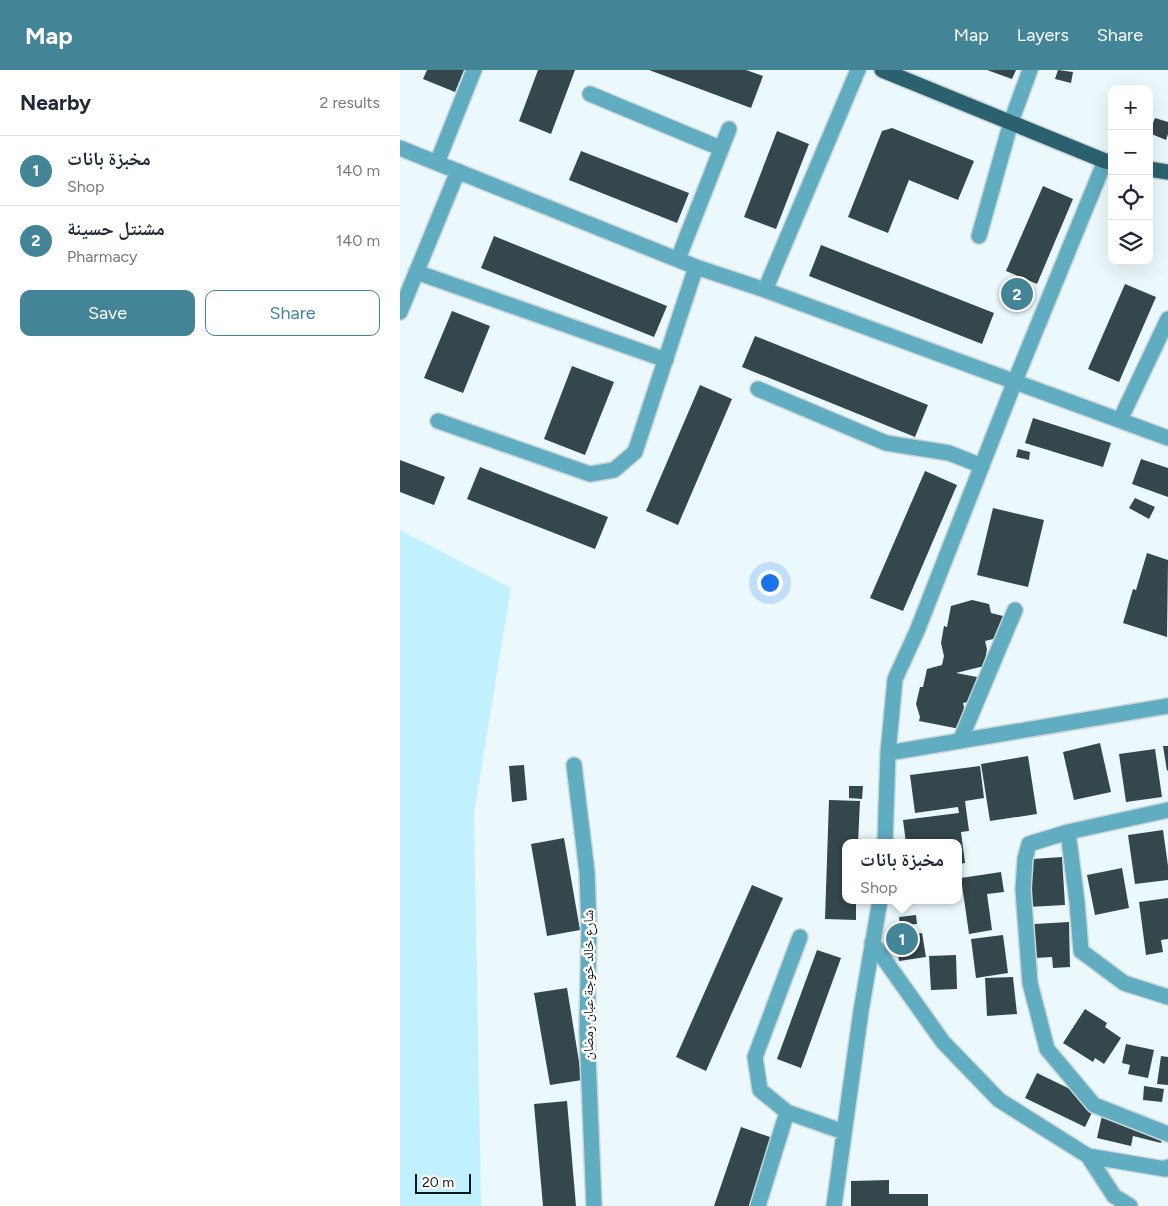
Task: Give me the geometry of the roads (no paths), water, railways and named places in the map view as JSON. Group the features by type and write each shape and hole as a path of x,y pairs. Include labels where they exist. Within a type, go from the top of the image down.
{"main road":[{"path":"882,70 1108,162"},
{"path":"1153,169 1168,172"}],"street":[{"path":"437,163 474,70"},
{"path":"765,290 858,70"},
{"path":"979,236 1011,122 1030,70"},
{"path":"590,94 720,148"},
{"path":"678,259 729,129"},
{"path":"400,148 696,267 765,290 1168,438"},
{"path":"885,839 888,753 895,679 917,631 1015,381 1108,162"},
{"path":"400,312 458,171"},
{"path":"438,421 590,474 614,470 635,452 696,267"},
{"path":"416,272 666,360"},
{"path":"1120,420 1168,319"},
{"path":"758,389 886,443 949,453 982,466"},
{"path":"960,741 1015,610"},
{"path":"888,753 1168,706"},
{"name":"شارع خالد خوجة عبان رمضان","path":"574,765 587,872 589,927 587,1031 594,1206"},
{"path":"1168,810 1068,832 1029,844 1025,859 1023,889 1030,983 1047,1049 1094,1105 1168,1134"},
{"path":"1068,832 1081,951 1124,983 1168,997"},
{"path":"834,1206 872,942 879,904"},
{"path":"800,937 755,1057 760,1090 787,1112 844,1132"},
{"path":"872,942 943,1042 999,1100 1088,1156 1165,1169 1168,1167"},
{"path":"758,1206 787,1112"},
{"path":"1088,1156 1114,1196 1130,1206"}],"place":[{"name":"مشنتل حسينة","path":"1017,294"},
{"name":"مخبزة بانات","path":"902,939"}]}
